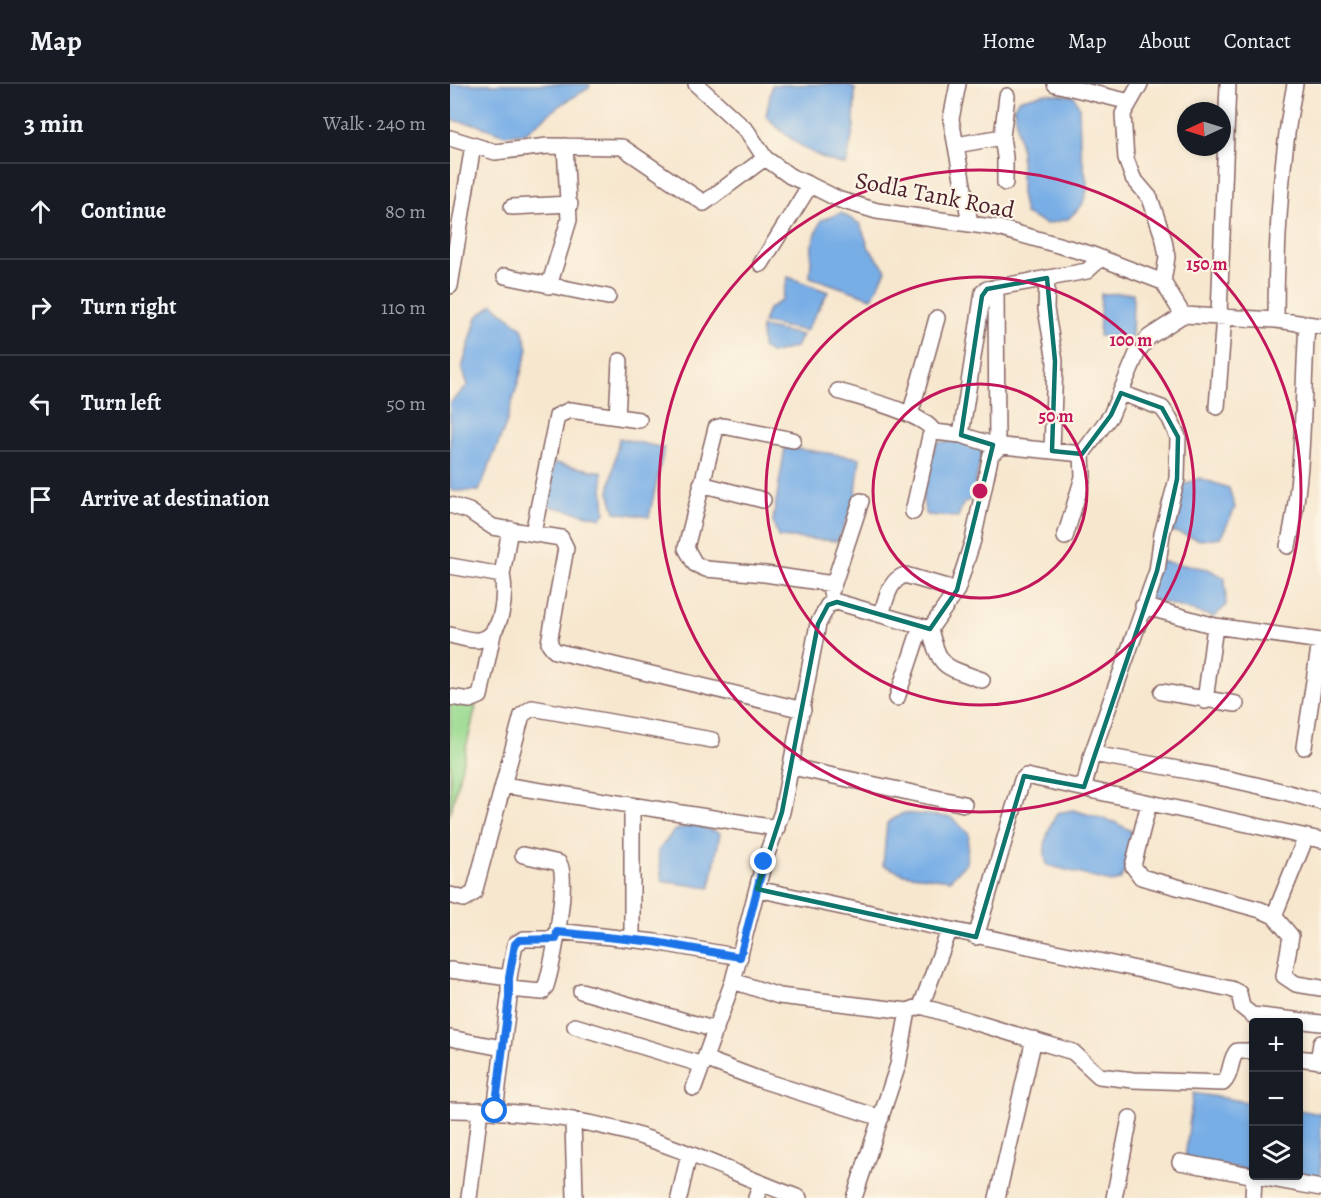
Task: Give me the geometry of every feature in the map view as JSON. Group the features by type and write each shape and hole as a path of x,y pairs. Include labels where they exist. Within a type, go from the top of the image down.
{"street":[{"name":"Sodla Tank Road","path":"696,84 747,131 765,158 790,176 840,200 877,211 970,223 1035,237 1101,258 1163,282"},
{"path":"958,84 951,119 970,223"},
{"path":"1055,84 1130,102"},
{"path":"1140,84 1123,114 1128,168 1150,198 1167,257 1163,282 1183,315"},
{"path":"1217,407 1228,84"},
{"path":"1276,320 1276,229 1287,127 1295,84"},
{"path":"1005,183 1002,137 1007,96"},
{"path":"956,145 1002,137"},
{"path":"450,138 495,152 565,146 622,147 704,203 765,158"},
{"path":"450,286 473,145"},
{"path":"549,286 564,240 570,204 565,146"},
{"path":"761,264 810,185"},
{"path":"450,187 466,188"},
{"path":"512,207 570,204"},
{"path":"961,435 982,296 987,289 1087,271 1101,258"},
{"path":"505,276 608,297"},
{"path":"1047,278 1046,309 1055,361 1052,451"},
{"path":"996,287 997,448"},
{"path":"1065,537 1083,477 1082,454 1111,415 1138,351 1149,337 1183,315 1221,315 1314,325 1302,395 1302,464 1288,546"},
{"path":"910,416 938,318"},
{"path":"616,417 620,361"},
{"path":"838,391 927,423 934,432 961,435 997,448"},
{"path":"1084,786 1092,754 1157,571 1162,534 1177,479 1178,437 1162,408 1121,393"},
{"path":"533,533 557,416 570,410 639,420"},
{"path":"793,440 723,426 716,428 686,548 695,564 706,569 765,574 833,584"},
{"path":"913,512 930,436 934,432"},
{"path":"897,698 926,627 957,590 973,540 991,454 1003,446 1082,454"},
{"path":"701,484 763,500"},
{"path":"694,1089 733,981 757,889 777,828 792,767 818,624 828,605 861,501"},
{"path":"450,506 470,511 493,527 561,538 566,548 549,643 555,651 803,710"},
{"path":"450,697 470,700 480,696 494,630 502,613 505,599 502,575 510,529"},
{"path":"450,566 502,575"},
{"path":"881,615 892,585 897,578 905,575 957,590"},
{"path":"828,605 837,602 926,627"},
{"path":"1143,606 1215,626 1321,641 1304,747"},
{"path":"1205,701 1215,626"},
{"path":"926,627 939,660 945,666 982,680"},
{"path":"450,635 478,640 485,638 494,630"},
{"path":"1162,692 1205,701 1236,704"},
{"path":"450,896 464,899 470,898 474,893 522,715 532,708 712,740"},
{"path":"1092,754 1275,789 1321,802"},
{"path":"792,767 964,804"},
{"path":"976,937 1026,776 1084,786 1149,803 1314,838 1274,916"},
{"path":"503,785 777,828"},
{"path":"1149,803 1133,866 1136,873 1141,877 1274,916 1291,936 1284,976 1296,984 1321,988"},
{"path":"632,805 632,939"},
{"path":"450,970 542,992 551,969 557,935 563,869 559,863 523,855"},
{"path":"757,889 1231,989 1239,993 1242,1007 1252,1015 1321,1023"},
{"path":"854,1198 915,1008 949,931"},
{"path":"469,1198 502,1048 515,944 519,940 557,935 632,939 740,957"},
{"path":"733,981 779,996 915,1008 1034,1039 1073,1052 1099,1076 1133,1080 1223,1083 1227,1080 1233,1056 1237,1051 1249,1051"},
{"path":"581,991 716,1030"},
{"path":"575,1026 704,1062 881,1118"},
{"path":"450,1038 502,1048"},
{"path":"997,1198 1034,1039"},
{"path":"1303,1059 1320,1061 1321,1044"},
{"path":"450,1110 488,1110 573,1120 623,1131 689,1154 758,1191 799,1198"},
{"path":"1114,1198 1130,1118"},
{"path":"573,1120 574,1198"},
{"path":"679,1198 689,1154"},
{"path":"1180,1162 1249,1175"},
{"path":"1253,1198 1254,1180"},
{"path":"1276,1180 1321,1188"}],"highlighted area":[{"path":"1047,278 1055,361 1052,451 1082,454 1111,415 1121,393 1162,408 1178,437 1177,479 1157,571 1084,787 1024,776 976,937 757,889 782,812 818,624 828,605 837,602 930,629 957,590 993,445 961,435 982,296 987,289"}],"green space":[{"path":"450,702 476,706 450,815"}],"water":[{"path":"450,84 590,84 589,88 560,105 525,133 505,135 475,124 450,120"},
{"path":"847,84 855,89 854,127 846,165 823,158 802,147 766,116 772,85"},
{"path":"1046,93 1074,96 1079,107 1080,146 1088,188 1082,205 1068,219 1046,224 1025,214 1021,193 1021,151 1014,107 1018,100"},
{"path":"841,213 860,224 869,248 886,270 872,298 810,277 812,245 821,220"},
{"path":"788,277 828,292 806,331 763,323 768,309 782,300"},
{"path":"1133,293 1132,338 1099,336 1101,294"},
{"path":"493,304 522,328 528,349 505,427 479,491 453,491 450,489 450,403 468,385 462,368 477,317"},
{"path":"761,327 802,335 796,347 772,354 762,348"},
{"path":"619,438 664,448 649,517 615,512 609,492"},
{"path":"962,441 984,445 972,498 963,504 958,517 927,515 923,496 924,478 937,442"},
{"path":"785,447 860,458 855,500 838,541 778,537 773,521"},
{"path":"554,463 602,472 605,513 601,518 545,505"},
{"path":"1199,478 1229,488 1235,508 1221,537 1201,540 1171,531 1166,520 1178,487"},
{"path":"1158,561 1208,569 1225,578 1226,606 1214,617 1148,598"},
{"path":"1073,810 1114,822 1133,832 1125,870 1120,880 1111,882 1047,865 1045,845 1054,819 1057,813"},
{"path":"903,813 951,817 969,834 966,863 950,880 904,874 883,865 887,823"},
{"path":"692,824 720,833 710,888 662,881 658,851 674,831"},
{"path":"1193,1093 1249,1102 1249,1170 1185,1159"},
{"path":"1303,1111 1321,1114 1320,1182 1303,1179"}],"route":[{"path":"495,1111 509,998 509,978 515,944 519,940 556,939 557,932 655,942 740,957 764,862"}]}
